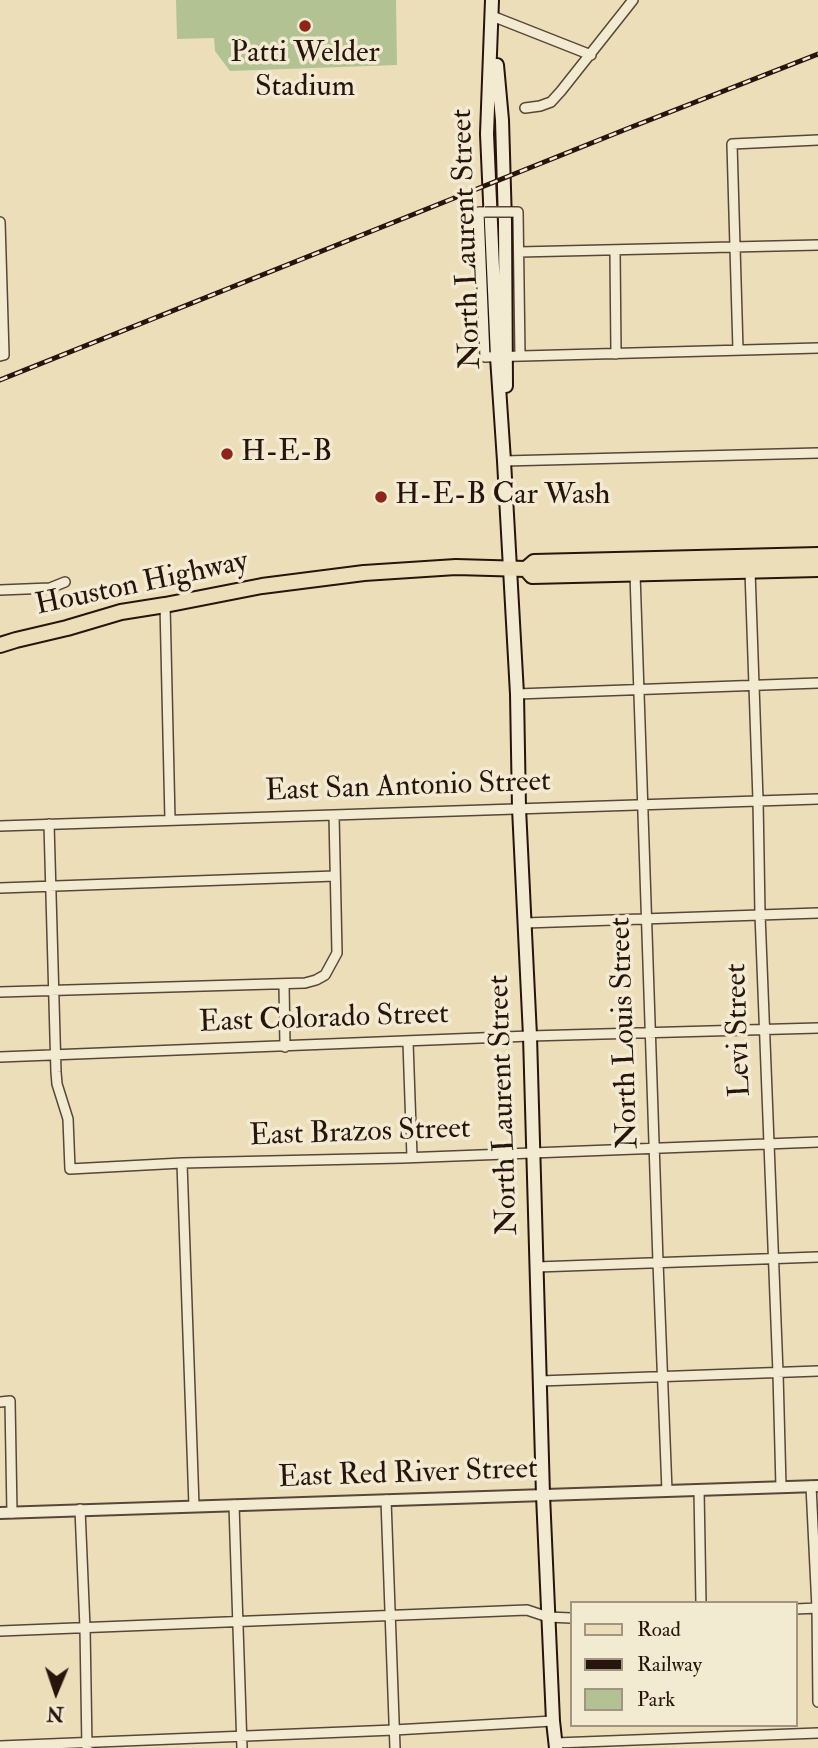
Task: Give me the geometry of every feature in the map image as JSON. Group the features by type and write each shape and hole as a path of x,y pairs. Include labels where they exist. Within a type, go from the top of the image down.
{"main road":[{"name":"North Laurent Street","path":"492,0 502,120 505,461 530,1036 543,1495 556,1745"},
{"path":"818,555 534,562 526,569 533,576 818,569"},
{"name":"Houston Highway","path":"0,645 121,612 262,586 364,573 456,567 526,569"}],"street":[{"path":"525,108 551,102 633,0"},
{"path":"492,16 591,55"},
{"path":"738,350 732,144 818,140"},
{"path":"479,212 518,212 519,252 502,357 479,212"},
{"path":"0,222 2,355"},
{"path":"519,252 818,245"},
{"path":"615,251 616,354"},
{"path":"502,357 818,348"},
{"path":"505,461 818,453"},
{"name":"Levi Street","path":"750,571 781,1487"},
{"name":"North Louis Street","path":"635,574 667,1491"},
{"path":"0,590 50,588 65,582"},
{"path":"165,606 170,820"},
{"path":"517,694 818,683"},
{"name":"East San Antonio Street","path":"0,826 818,799"},
{"path":"0,992 284,984 316,980 325,975 337,953 334,815"},
{"path":"50,824 56,1055"},
{"path":"0,888 335,876"},
{"path":"525,923 818,913"},
{"path":"284,984 285,1047"},
{"name":"East Colorado Street","path":"0,1057 530,1036 818,1028"},
{"path":"408,1041 412,1157"},
{"name":"East Brazos Street","path":"56,1055 57,1084 68,1119 71,1169 818,1142"},
{"path":"182,1163 194,1506"},
{"path":"537,1267 818,1257"},
{"path":"540,1381 818,1371"},
{"path":"5,1401 12,1513"},
{"path":"815,1486 818,1702"},
{"name":"East Red River Street","path":"0,1513 815,1486"},
{"path":"699,1490 702,1601"},
{"path":"386,1500 395,1748"},
{"path":"234,1504 242,1748"},
{"path":"80,1510 87,1746"},
{"path":"797,1609 817,1608"},
{"path":"0,1631 527,1610 548,1617 570,1618"},
{"path":"0,1746 87,1746 553,1721"},
{"path":"707,1727 708,1737"},
{"path":"556,1745 818,1733"}],"green space":[{"name":"Patti Welder Stadium","path":"176,0 396,0 397,65 230,71 215,51 214,38 177,39"}],"railway":[{"path":"0,380 818,54"}],"place":[{"name":"Patti Welder Stadium","path":"305,26"},
{"name":"H-E-B","path":"227,454"},
{"name":"H-E-B Car Wash","path":"381,497"}]}
